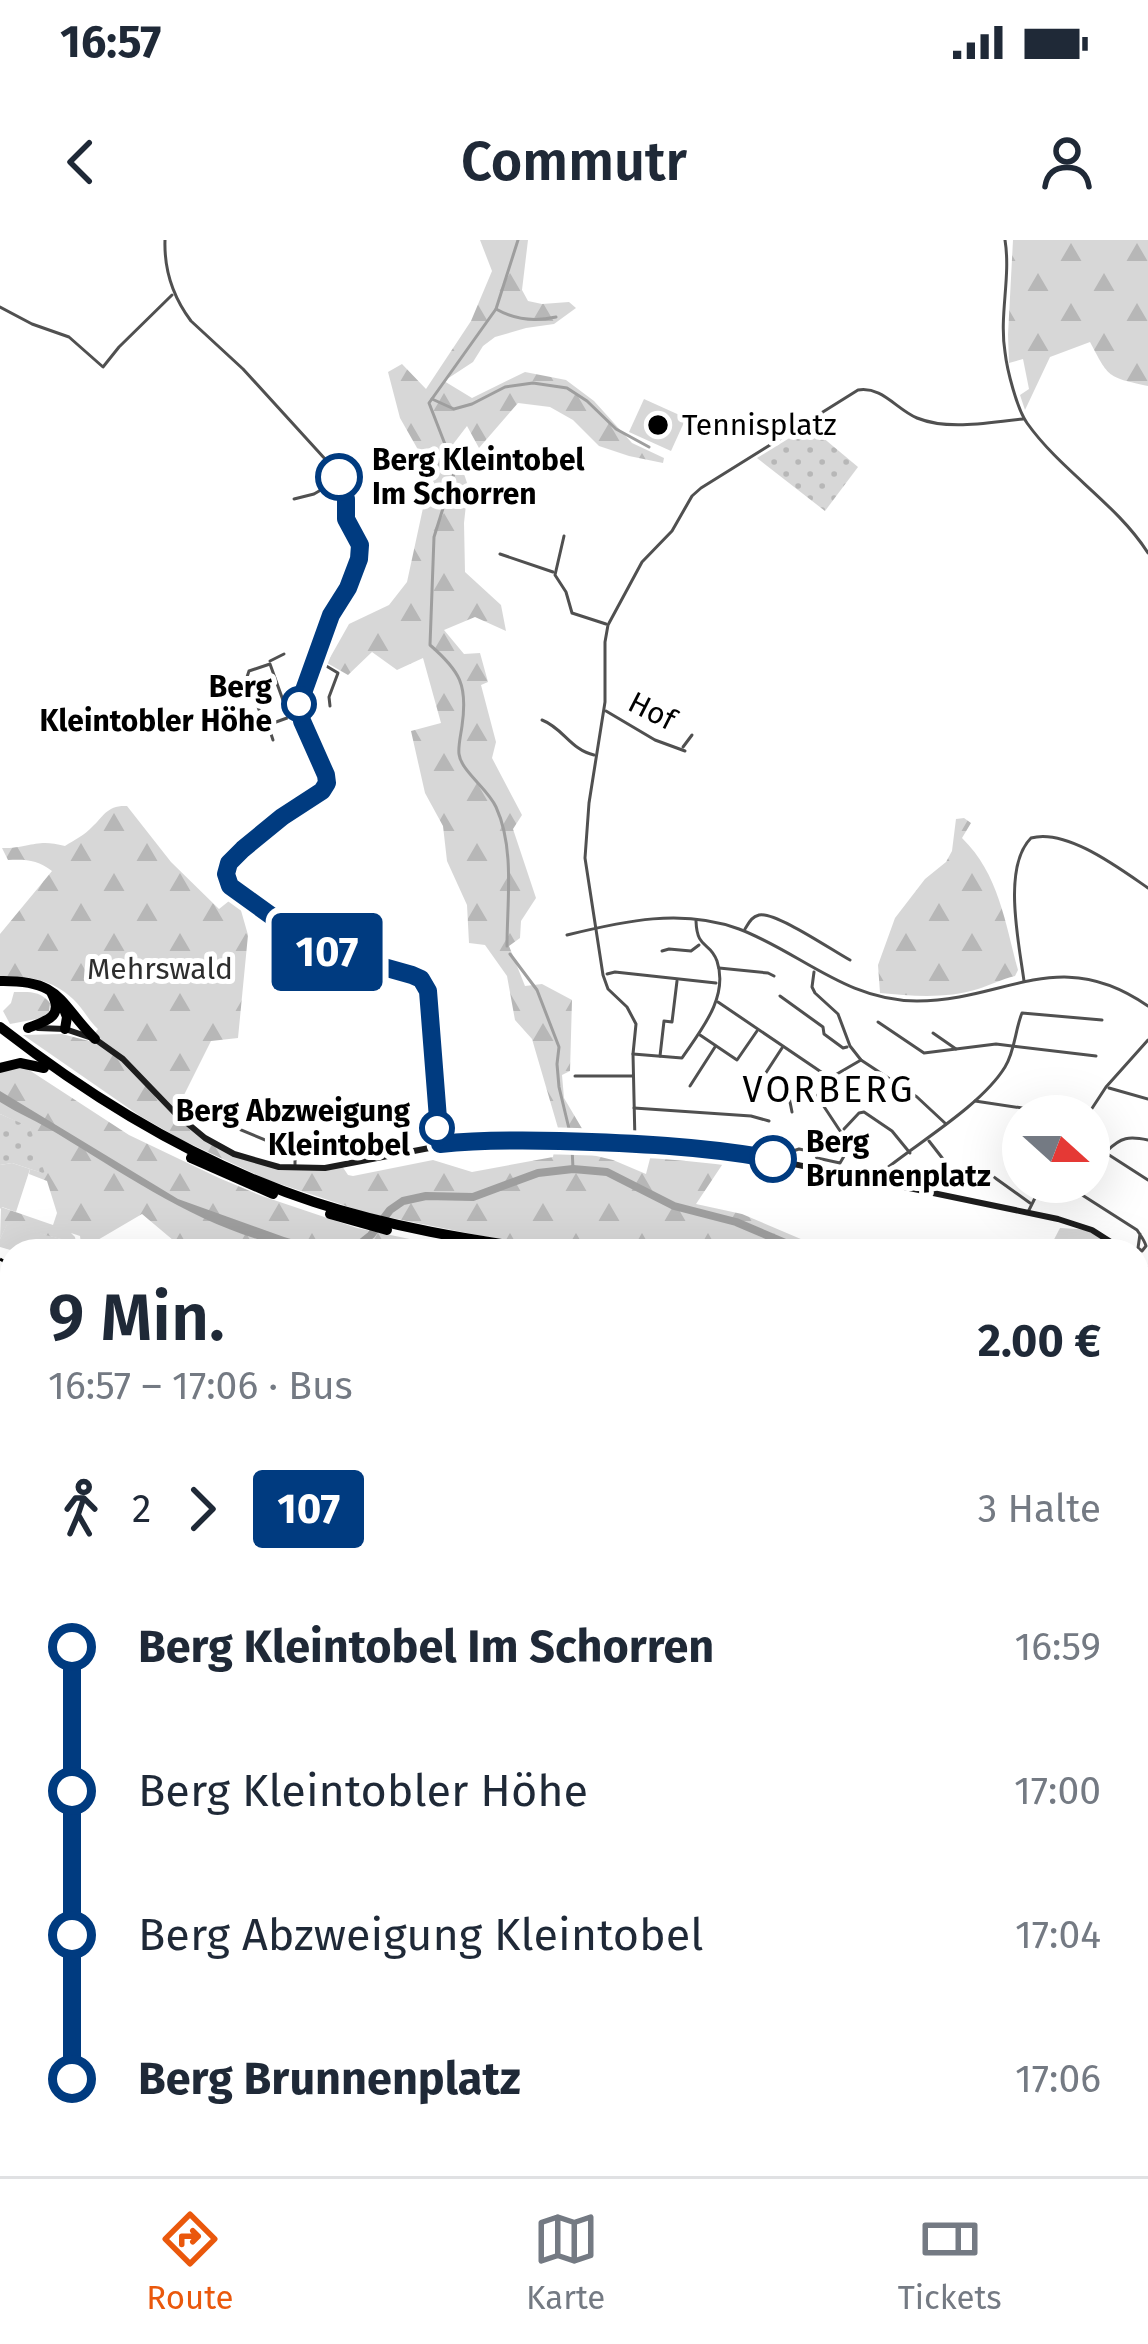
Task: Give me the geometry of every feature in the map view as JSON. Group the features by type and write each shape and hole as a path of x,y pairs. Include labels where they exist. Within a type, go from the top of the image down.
{"highway":[{"path":"0,981 34,983 54,992 95,1040"},
{"path":"0,993 21,984 52,994 66,1012 65,1029"},
{"path":"28,1028 55,1016 52,994"},
{"path":"65,1029 72,1020 68,1006"},
{"path":"0,1028 11,1030 15,1039 91,1093 180,1145 363,1220"},
{"path":"0,1028 44,1068 133,1127 221,1173 279,1197 447,1239"},
{"path":"5,1066 44,1068"},
{"path":"397,1228 470,1239"}],"main road":[{"path":"28,1028 65,1029 95,1040 123,1059 205,1138 249,1160 295,1169 342,1166 440,1144 495,1140 634,1142 710,1149 1029,1208 1104,1239"}],"street":[{"path":"165,240 173,294 191,321 336,471 346,499 346,519 360,549 355,573 331,615 301,697 299,713 326,775 326,786 232,859 226,874 235,892 316,948 424,982 440,1144"},
{"path":"1006,240 1004,349 1023,419 1148,554"},
{"path":"0,307 69,337 103,367 173,294"},
{"path":"634,1142 636,1028 603,975 585,858 604,710 608,626 642,562 672,530 700,488 851,393 872,389 902,410 935,423 1023,419"},
{"path":"294,499 340,480"},
{"path":"564,536 555,572 572,613 608,626"},
{"path":"500,554 555,572"},
{"path":"284,654 247,674 265,726 299,713"},
{"path":"316,661 338,673 330,706"},
{"path":"269,664 289,716"},
{"name":"Hof","path":"604,710 647,736 684,750 692,735"},
{"path":"542,719 580,751 596,756"},
{"path":"268,725 273,740"},
{"path":"1024,981 1015,882 1018,855 1030,838 1046,835 1066,840 1148,888"},
{"path":"744,931 754,917 778,916 850,960"},
{"path":"567,935 647,918 696,919 744,931 849,986 904,1000 944,999 1059,976 1087,979 1128,993 1148,1006"},
{"path":"633,1054 682,1058 717,1001 719,968 715,955 700,943 696,919"},
{"path":"662,951 691,951 700,943"},
{"path":"719,968 774,976"},
{"path":"814,970 812,987 838,1014 860,1060 917,1096 946,1124"},
{"path":"603,975 615,972 718,983"},
{"path":"660,1056 664,1021 672,1022 677,979"},
{"path":"780,996 823,1027 824,1034 844,1048 850,1046"},
{"path":"717,1001 830,1078"},
{"path":"879,1181 882,1172 928,1140 1004,1070 1022,1013 1102,1020"},
{"path":"878,1022 925,1053 996,1044 1096,1056"},
{"path":"698,1034 737,1060 759,1029"},
{"path":"933,1033 956,1049"},
{"path":"1101,1095 1148,1040"},
{"path":"690,1086 716,1046"},
{"path":"760,1090 756,1088 783,1046"},
{"path":"792,1112 788,1092 821,1086 860,1060"},
{"path":"575,1076 634,1076"},
{"path":"788,1162 790,1152 799,1149 840,1163 850,1145 818,1096 821,1086"},
{"path":"1106,1087 1148,1099"},
{"path":"974,1100 1002,1105"},
{"path":"181,1105 287,1148 295,1156 295,1169"},
{"path":"634,1108 770,1120"},
{"path":"842,1130 864,1112 894,1132 910,1153"},
{"path":"1110,1149 1130,1136 1148,1140"},
{"path":"928,1140 950,1168 983,1171 1029,1208 1032,1203"},
{"path":"1110,1156 1148,1180"},
{"path":"1096,1203 1140,1234"}],"green space":[{"name":"Mehrswald","path":"480,240 528,240 522,290 528,301 569,302 576,308 554,324 495,337 473,362 444,381 472,398 525,372 566,380 594,401 632,443 664,458 663,463 599,446 573,420 550,407 518,403 479,448 467,426 454,443 468,486 465,572 501,605 506,631 475,617 444,630 464,654 480,653 488,682 481,685 496,742 492,758 522,815 513,829 536,898 521,921 520,938 509,946 525,986 542,984 572,1000 570,1071 562,1075 564,1098 587,1137 588,1154 646,1174 653,1147 726,1159 696,1204 742,1214 801,1239 502,1239 367,1213 268,1180 140,1116 23,1035 62,1034 89,1041 98,1029 77,1003 48,983 0,976 0,934 52,871 32,861 8,860 2,848 40,843 65,846 110,809 127,806 171,862 219,909 234,897 238,900 248,935 238,1038 211,1041 175,1113 220,1147 279,1167 342,1166 353,1176 433,1160 472,1172 553,1157 558,1128 532,1039 515,1020 507,976 485,945 469,943 467,905 447,861 443,826 425,793 411,731 441,723 423,658 397,670 372,652 348,675 327,663 349,624 389,605 407,582 423,508 423,486 433,476 400,418 388,372 402,364 426,389 471,321 492,271"},
{"path":"1013,240 1148,240 1148,386 1111,374 1090,342 1050,357 1025,410 1020,395 1029,389 1023,359 1009,363"},
{"name":"Tennisplatz","path":"644,399 686,418 671,451 629,432"},
{"path":"809,426 858,467 825,511 757,458"},
{"path":"956,819 971,823 962,838 993,883 1018,970 1015,976 954,994 880,993 878,965 895,918 925,879 946,862"},
{"path":"14,992 42,996 50,1003 49,1012 42,1018 10,1024 3,1011"},
{"path":"0,1066 26,1068 129,1135 219,1178 357,1228 410,1239 172,1239 142,1214 99,1239 80,1239 71,1233 75,1239 61,1239 7,1225 0,1239 1,1207 53,1225 57,1213 47,1181 29,1174 30,1169 43,1173 30,1128 0,1114"},
{"path":"0,1114 30,1127 45,1174 12,1163 0,1165"},
{"path":"0,1165 30,1169 16,1212 0,1209"},
{"path":"7,1224 61,1239 0,1239"},
{"path":"1060,1228 1092,1230 1106,1239 1054,1239"}],"shaded area":[{"path":"0,1091 178,1199 291,1239 256,1239 189,1211 0,1102"}],"waterway":[{"path":"507,946 509,875 502,823 492,800 461,760 460,680 430,645 434,537 455,470 429,403 496,309 518,240"},
{"path":"496,309 525,319 556,317"},
{"path":"432,399 454,409 505,387 533,383 567,388 616,429 649,447"},
{"path":"510,954 537,990 559,1047 559,1087 571,1137"},
{"path":"572,1147 573,1169"},
{"path":"366,1239 403,1201 426,1196 473,1197 538,1173 573,1169 607,1172 674,1206 736,1222 776,1239"}],"bus line":[{"name":"107","path":"339,477 346,519 360,545 359,559 331,615 299,704 327,783 232,859 226,874 230,886 316,948 424,982 440,1144 634,1142 773,1159"}],"place":[{"name":"Tennisplatz","path":"658,425"},
{"name":"Berg Kleintobel Im Schorren","path":"339,477"},
{"name":"Berg Kleintobler Höhe","path":"299,704"},
{"name":"Berg Abzweigung Kleintobel","path":"437,1128"},
{"name":"Berg Brunnenplatz","path":"773,1159"}],"district":[{"name":"VORBERG","path":"829,1089"}]}
